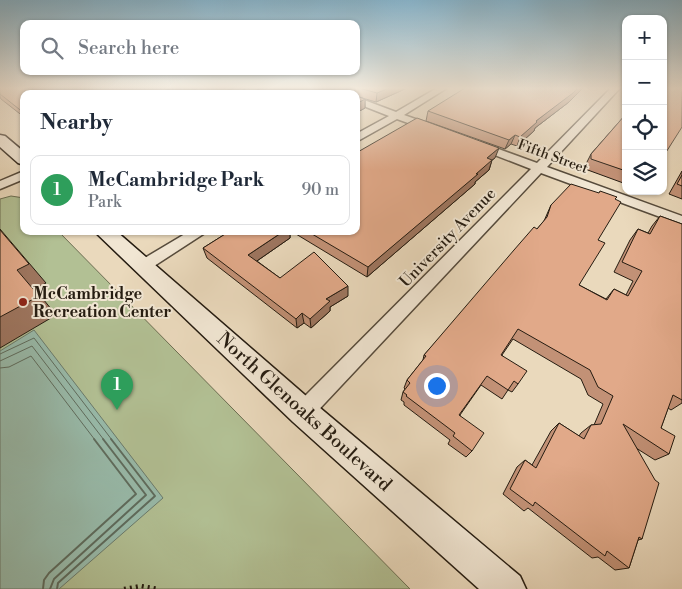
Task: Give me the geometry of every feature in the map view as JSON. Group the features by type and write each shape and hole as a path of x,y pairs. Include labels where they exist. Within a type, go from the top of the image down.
{"main road":[{"path":"0,139 20,156"},
{"name":"North Glenoaks Boulevard","path":"108,235 303,412 507,589"}],"street":[{"path":"360,137 396,115"},
{"path":"398,115 441,131"},
{"name":"University Avenue","path":"303,412 589,115"},
{"name":"Fifth Street","path":"468,141 682,221"},
{"path":"0,185 20,178"},
{"path":"143,266 194,235"}],"path":[{"path":"124,589 132,586 149,586 158,589"}],"shaded area":[{"path":"11,196 20,197 20,235 62,235 410,589 0,589 0,199"}],"water":[{"path":"34,330 163,498 59,589 0,589 0,351"}],"building":[{"path":"441,115 543,115 520,137 515,135 509,140"},
{"path":"667,115 682,115 682,127 667,151"},
{"path":"417,118 499,148 487,158 492,160 476,174 478,174 368,267 314,235 360,235 360,151"},
{"path":"622,119 622,170 591,159 591,154"},
{"path":"682,175 682,186 677,184"},
{"path":"571,184 617,197 615,199 621,202 598,240 605,243 579,285 607,300 614,289 628,296 642,271 622,262 638,229 650,234 660,216 682,224 682,400 673,395 661,428 675,436 669,454 623,424 655,480 659,483 642,539 639,537 629,568 607,551 605,556 535,502 533,506 510,489 525,460 536,468 559,423 584,439 591,425 601,424 613,396 598,387 590,370 518,329 501,355 527,371 518,384 514,381 508,390 487,376 459,415 484,433 472,451 453,436 455,433 403,392 410,383 407,380 426,356 424,355 534,227 537,229 547,217 551,205"},
{"path":"0,230 29,264 17,270 39,296 0,317"},
{"path":"224,235 278,235 248,255 280,278 314,252 348,286 326,299 330,301 310,319 302,313 296,319 203,248"}],"place":[{"name":"McCambridge Recreation Center","path":"23,302"},
{"name":"McCambridge Park","path":"117,410"}]}
